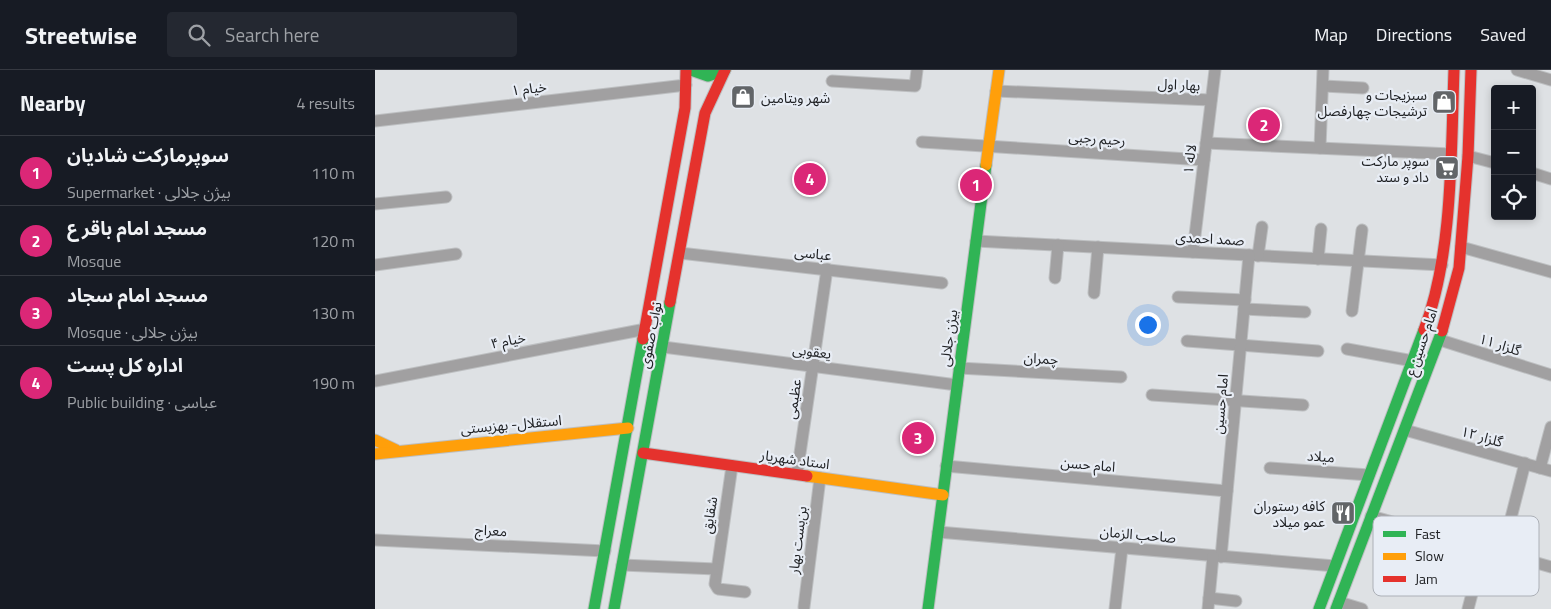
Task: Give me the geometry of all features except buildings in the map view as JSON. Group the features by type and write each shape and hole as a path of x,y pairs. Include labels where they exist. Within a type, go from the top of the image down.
{"street":[{"name":"نواب صفوی","path":"594,609 685,108 686,70"},
{"path":"691,70 700,75 709,76 725,70"},
{"name":"نواب صفوی","path":"614,609 705,113 725,70"},
{"path":"832,81 915,86 917,70"},
{"name":"بیژن جلالی","path":"927,609 999,70"},
{"name":"لاله ۱","path":"1193,252 1215,70"},
{"path":"1321,148 1323,70"},
{"name":"امام حسین ع","path":"1319,609 1427,323 1442,266 1451,154 1454,70"},
{"name":"امام حسین ع","path":"1337,605 1440,340 1459,268 1468,156 1471,70"},
{"path":"1517,70 1551,80"},
{"name":"خیام ۱","path":"375,120 686,85"},
{"path":"1323,86 1363,88"},
{"name":"بهار اول","path":"996,91 1211,100"},
{"path":"685,108 692,104 698,104 705,113"},
{"name":"رحیم رجبی","path":"922,142 1204,160"},
{"path":"1206,143 1451,154"},
{"path":"1468,156 1491,162"},
{"path":"1536,175 1551,179"},
{"path":"375,204 446,197"},
{"name":"امام حسین","path":"1208,604 1227,491 1245,305 1261,227"},
{"path":"1318,259 1321,229"},
{"path":"1352,311 1362,230"},
{"name":"صمد احمدی","path":"976,241 1442,266"},
{"path":"1055,278 1058,245"},
{"path":"1095,293 1098,247"},
{"path":"1461,247 1551,272"},
{"name":"عباسی","path":"680,253 942,282"},
{"path":"375,265 456,254"},
{"name":"عظیمی","path":"797,474 827,269"},
{"path":"1178,297 1305,312"},
{"name":"خیام ۴","path":"375,381 646,329"},
{"name":"گلزار ۱۱","path":"1440,340 1551,376"},
{"path":"1187,341 1241,344 1318,352"},
{"name":"یعقوبی","path":"663,347 957,385"},
{"path":"1347,349 1413,361"},
{"name":"چمران","path":"959,368 1121,377"},
{"path":"1152,395 1303,404"},
{"path":"1546,470 1551,427"},
{"name":"استقلال- بهزیستی","path":"375,454 396,450 628,428"},
{"name":"گلزار ۱۲","path":"1405,430 1546,470"},
{"path":"375,440 396,450"},
{"name":"استاد شهریار","path":"643,453 943,495"},
{"path":"1512,516 1525,464"},
{"name":"شقایق","path":"732,466 716,569 715,587 745,592"},
{"name":"امام حسن","path":"947,466 1227,491"},
{"name":"میلاد","path":"1270,468 1369,475"},
{"name":"بن‌بست بهار","path":"804,607 819,478"},
{"name":"صاحب الزمان","path":"938,532 1335,566"},
{"name":"معراج","path":"375,540 605,551"},
{"path":"1115,609 1122,548"},
{"path":"622,565 716,569"},
{"path":"1468,609 1471,596"},
{"path":"1208,604 1235,601"},
{"path":"1337,605 1362,609"}],"traffic: fast":[{"path":"691,70 708,76 725,70"},
{"path":"928,609 986,165"},
{"path":"614,609 670,302"},
{"path":"1319,609 1424,330"},
{"path":"1336,609 1442,331"},
{"path":"594,609 643,339"}],"traffic: slow":[{"path":"986,165 999,70"},
{"path":"375,454 628,428"},
{"path":"375,440 396,450"},
{"path":"807,476 943,495"}],"traffic: jam":[{"path":"643,339 685,108 686,70"},
{"path":"670,302 705,113 725,70"},
{"path":"1424,330 1440,269 1449,202 1454,70"},
{"path":"1442,331 1459,268 1468,156 1471,70"},
{"path":"643,453 807,476"}],"place":[{"name":"شهر ویتامین","path":"743,97"},
{"name":"سبزیجات و ترشیجات چهارفصل","path":"1444,102"},
{"name":"مسجد امام باقر ع","path":"1264,125"},
{"name":"سوپر مارکت داد و ستد","path":"1447,168"},
{"name":"اداره کل پست","path":"810,179"},
{"name":"سوپرمارکت شادیان","path":"976,185"},
{"name":"مسجد امام سجاد","path":"918,438"},
{"name":"کافه رستوران عمو میلاد","path":"1343,513"}]}
